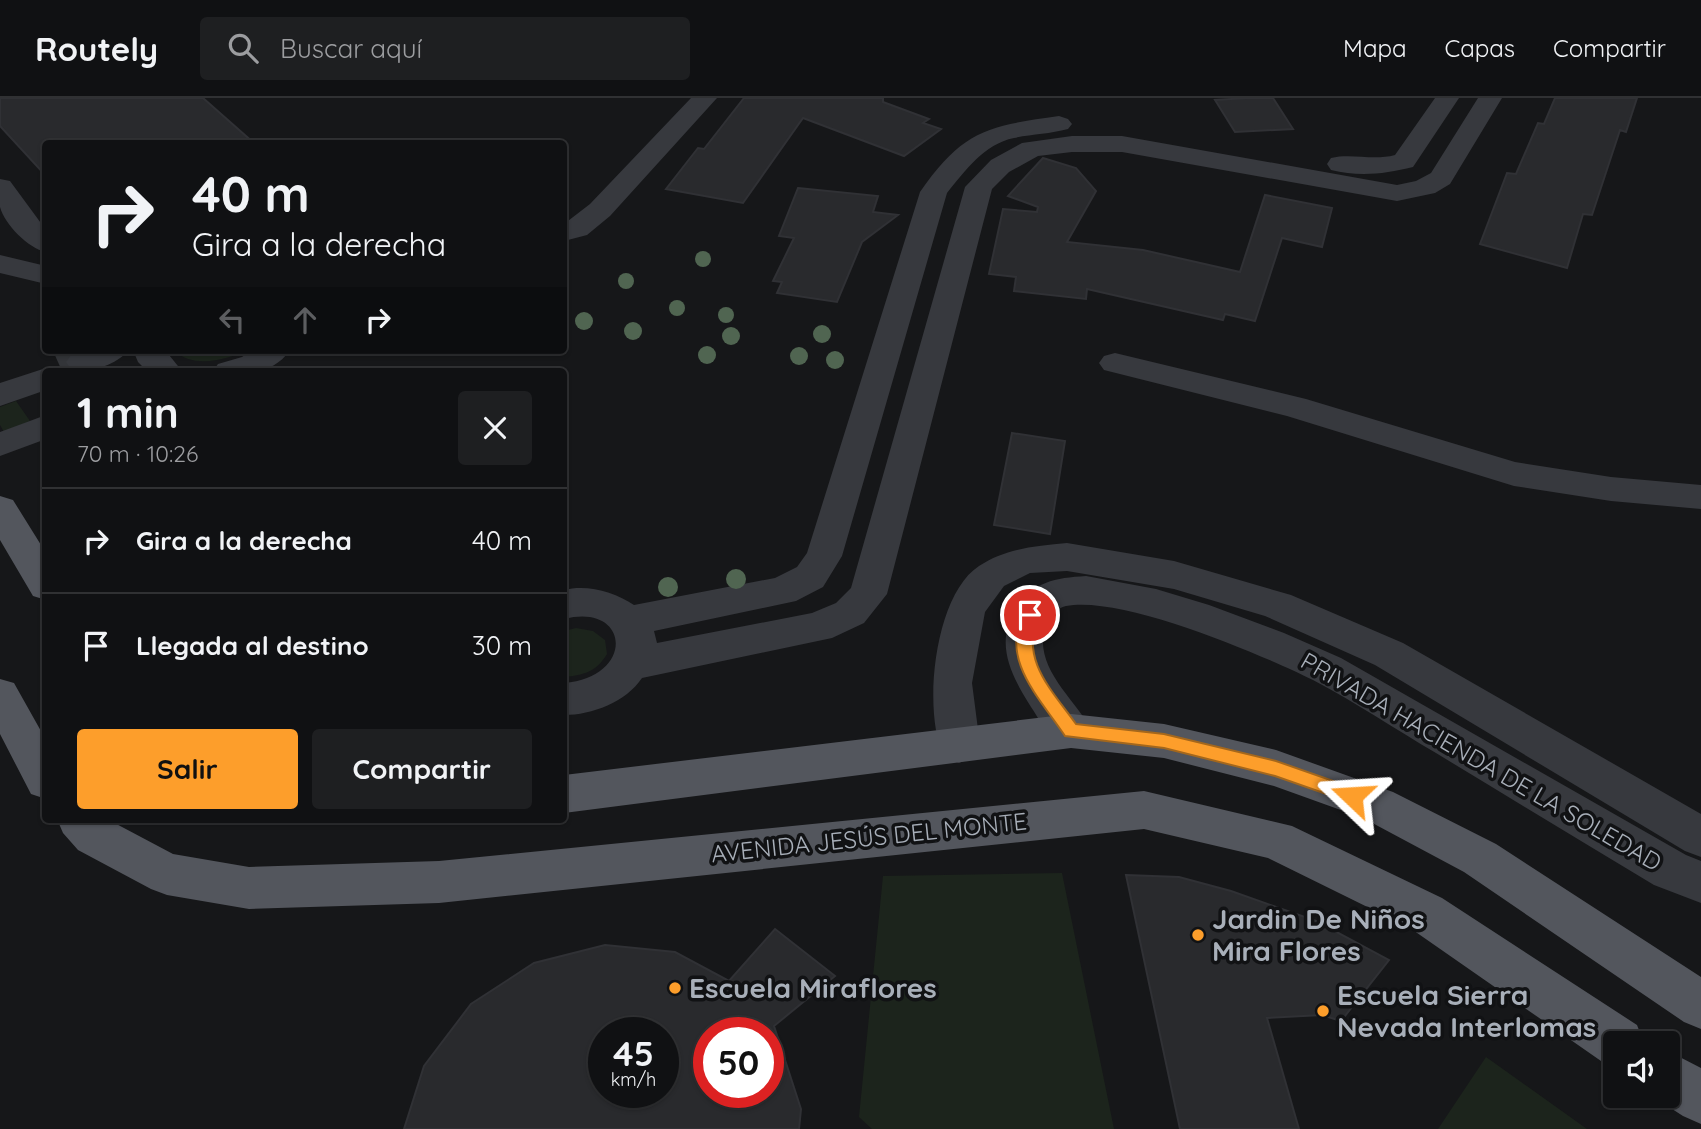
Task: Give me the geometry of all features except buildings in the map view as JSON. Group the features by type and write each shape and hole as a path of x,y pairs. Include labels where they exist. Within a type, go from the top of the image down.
{"main road":[{"path":"0,509 42,579"},
{"path":"0,695 42,774"},
{"path":"567,794 1071,731 1164,741 1276,768 1378,805 1480,858 1701,1004"},
{"name":"AVENIDA JESÚS DEL MONTE","path":"83,823 94,836 167,874 249,888 439,882 1144,810 1276,840 1376,888 1426,913 1603,1032"},
{"path":"1680,1084 1701,1098"}],"street":[{"path":"567,208 671,98"},
{"path":"567,232 576,229 600,210 705,98"},
{"path":"630,621 783,591 810,578 824,556 934,192 964,154 1003,132 1027,127 1074,124 1132,126 1351,166 1381,167 1404,161 1447,98"},
{"path":"632,664 818,627 850,613 868,594 979,187 1000,166 1031,149 1072,144 1122,144 1397,193 1424,187 1441,178 1490,98"},
{"path":"0,187 32,234 42,241"},
{"path":"0,264 42,274"},
{"path":"82,362 102,354"},
{"path":"149,354 163,368"},
{"path":"1115,363 1294,407 1514,474 1611,489 1701,497"},
{"path":"0,395 42,379"},
{"path":"0,445 42,428"},
{"name":"PRIVADA HACIENDA DE LA SOLEDAD","path":"959,745 953,683 966,612 978,590 991,576 1024,560 1067,557 1174,575 1277,606 1389,654 1701,837"},
{"name":"PRIVADA HACIENDA DE LA SOLEDAD","path":"1071,731 1032,674 1024,654 1023,632 1030,615 1041,601 1058,592 1123,595 1223,626 1327,669 1670,870 1701,882"},
{"path":"567,604 605,604 630,621 636,634 637,649 632,664 608,688 573,700 567,699"}],"shaded area":[{"path":"179,354 239,354 210,361 191,360"},
{"path":"16,401 30,421 4,432 0,425 0,407"},
{"path":"576,628 593,631 605,640 607,654 589,672 567,677 567,630"},
{"path":"1062,873 1114,1129 872,1129 859,1117 883,876"},
{"path":"1486,1057 1587,1129 1438,1129"}],"tunnel":[{"path":"69,368 82,362"}],"place":[{"name":"Jardin De Niños Mira Flores","path":"1198,935"},
{"name":"Escuela Miraflores","path":"675,988"},
{"name":"Escuela Sierra Nevada Interlomas","path":"1323,1011"}],"route":[{"path":"1030,615 1023,632 1024,654 1032,674 1071,731 1164,741 1276,768 1352,796"}]}
